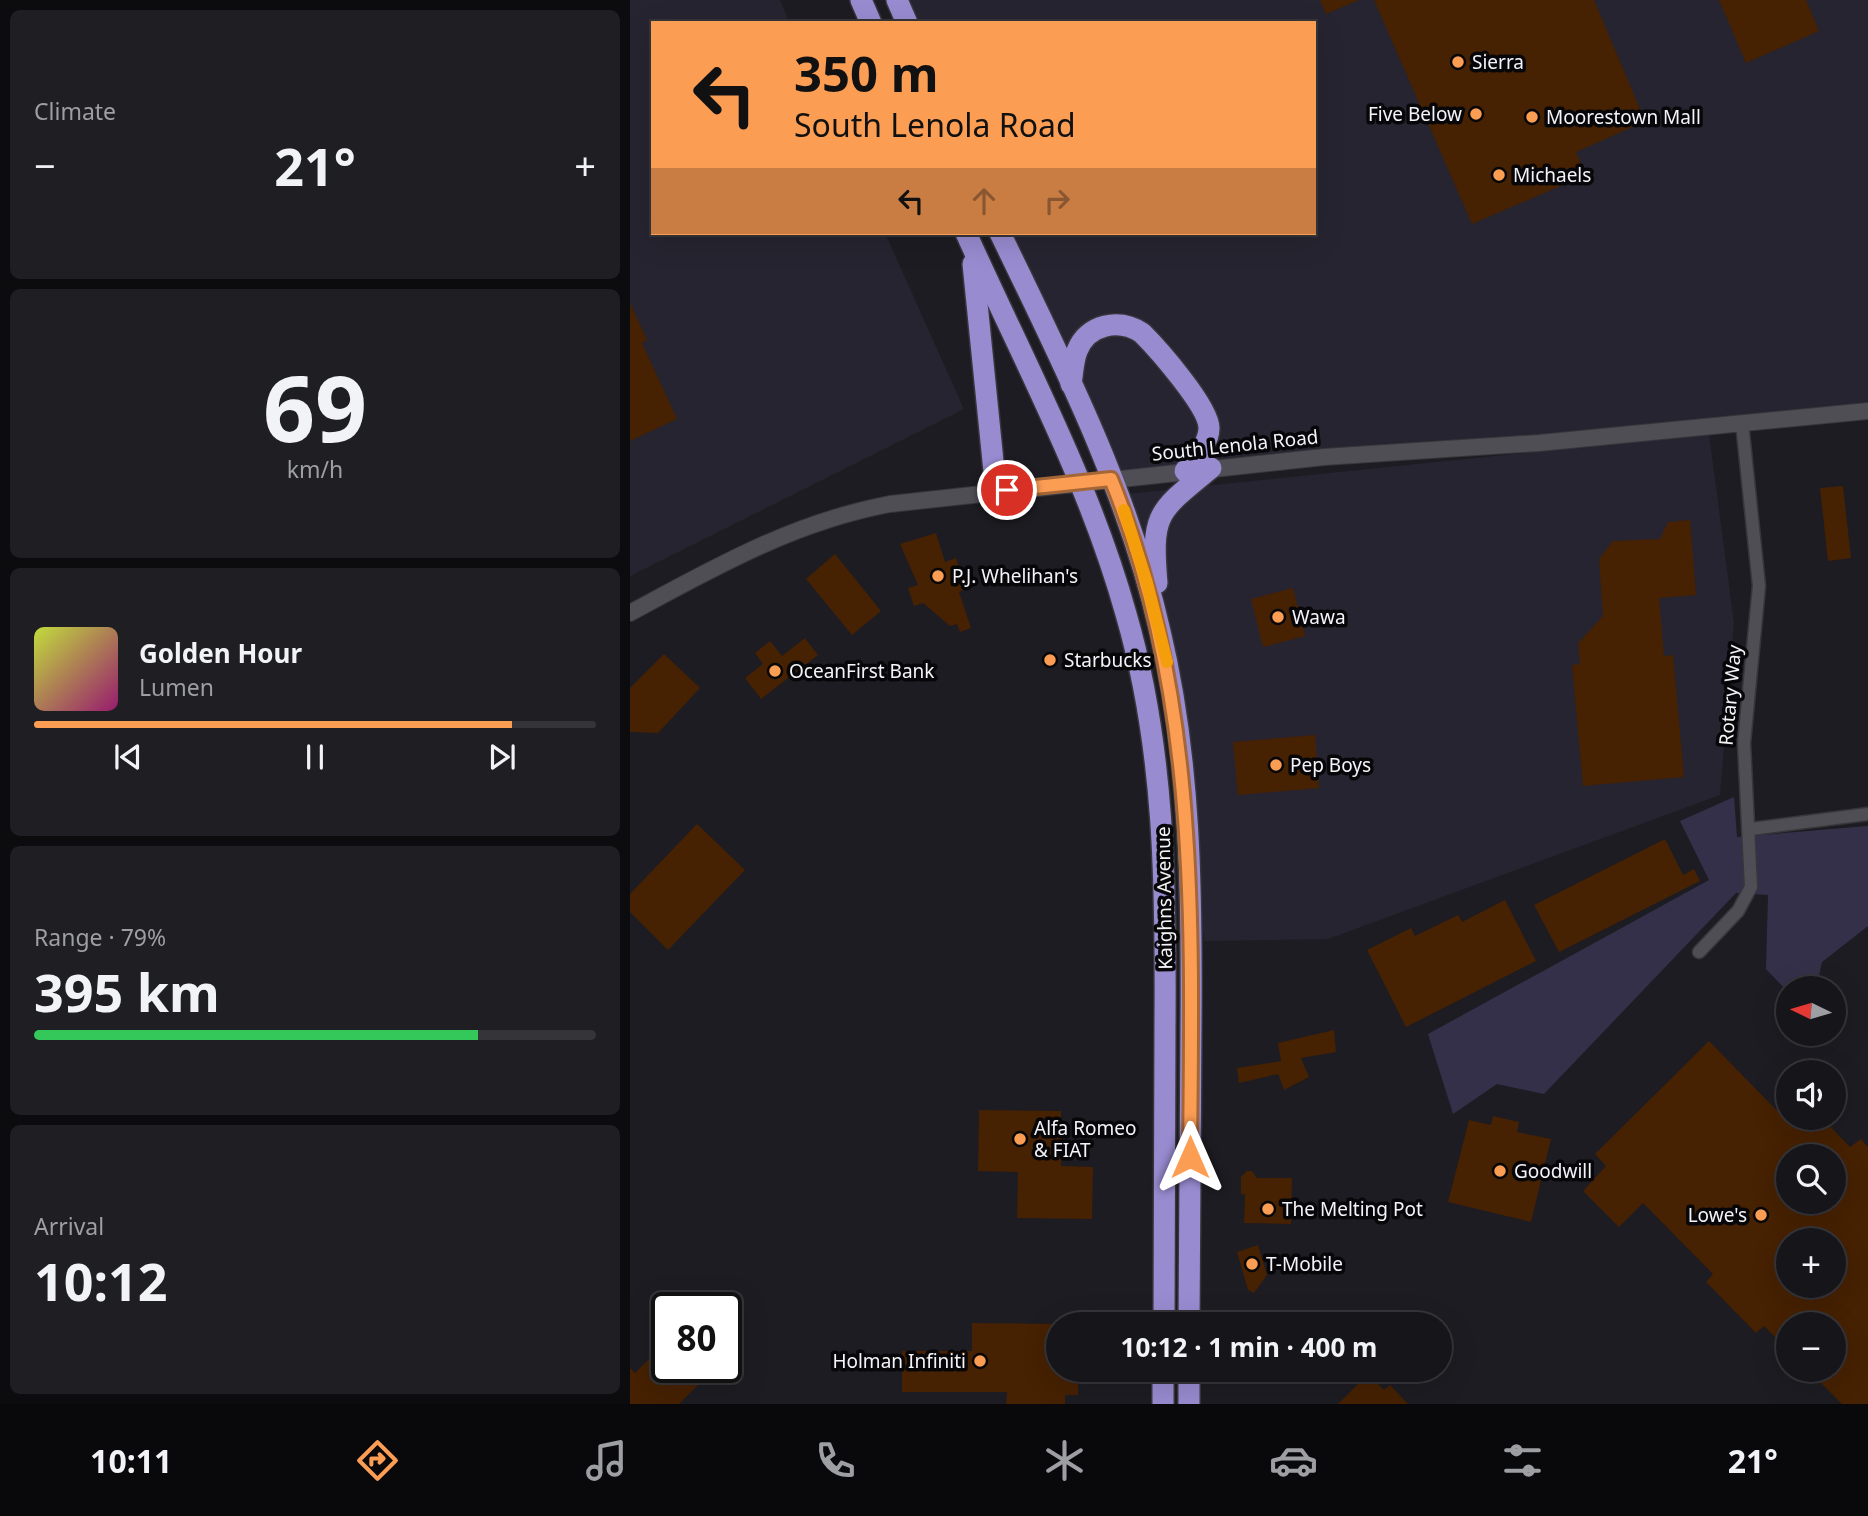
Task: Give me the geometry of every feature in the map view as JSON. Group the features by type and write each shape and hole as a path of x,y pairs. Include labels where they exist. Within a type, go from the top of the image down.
{"highway":[{"path":"861,0 870,21"},
{"path":"897,0 906,21"},
{"path":"1001,235 1111,479"},
{"path":"968,237 996,491"},
{"name":"Kaighns Avenue","path":"968,237 1080,483 1107,552 1127,616 1152,736 1161,810 1166,923 1164,1312"},
{"path":"1071,386 1077,351 1090,333 1114,324 1131,327 1142,333 1199,404 1208,421 1205,444 1185,471"},
{"path":"1160,630 1154,544 1157,523 1167,505 1211,468"},
{"name":"Kaighns Avenue","path":"1111,479 1133,536 1160,630 1181,761 1191,878 1189,1312"},
{"path":"1163,1382 1163,1404"},
{"path":"1189,1382 1189,1404"}],"street":[{"name":"South Lenola Road","path":"630,613 765,541 812,524 890,504 1211,468 1418,449 1539,443 1868,411"},
{"name":"Rotary Way","path":"1699,952 1738,911 1751,887 1751,829 1744,743 1759,586 1742,423"},
{"path":"1751,829 1868,814"}],"shaded area":[{"path":"630,0 780,0 789,21 651,21 651,235 886,235 964,409 630,576"},
{"name":"Moorestown Mall","path":"897,0 1868,0 1868,411 1111,479 1000,235 1316,235 1316,21 906,21"},
{"path":"1709,434 1734,623 1720,795 1328,939 1204,941 1188,760 1127,494"},
{"path":"1734,797 1737,837 1868,826 1868,926 1822,962 1819,976 1776,976 1776,979 1766,969 1768,895 1736,893 1544,1094 1497,1084 1453,1114 1428,1034 1709,880 1680,821"}],"building":[{"path":"1320,0 1359,0 1326,14"},
{"name":"Moorestown Mall","path":"1374,0 1594,0 1640,109 1635,126 1576,152 1586,175 1472,224"},
{"path":"1719,0 1806,0 1819,31 1746,63"},
{"path":"630,303 647,340 642,343 677,419 630,441"},
{"path":"1843,486 1851,558 1828,561 1820,488"},
{"path":"1690,520 1696,595 1659,598 1664,656 1673,655 1684,777 1583,786 1572,665 1580,664 1578,643 1603,616 1599,559 1613,541 1660,539 1668,522"},
{"name":"P.J. Whelihan's","path":"936,533 945,562 956,558 966,589 959,592 971,628 960,632 957,624 950,626 923,603 914,606 908,588 918,585 900,544"},
{"path":"835,554 881,611 852,635 806,579"},
{"name":"Wawa","path":"1293,588 1305,636 1263,647 1251,599"},
{"name":"OceanFirst Bank","path":"805,638 818,655 761,699 745,678 763,664 755,653 770,641 782,656"},
{"path":"664,654 700,688 658,733 630,732 630,688"},
{"name":"Pep Boys","path":"1315,735 1319,788 1238,795 1233,742"},
{"path":"697,824 745,870 668,950 630,912 630,894"},
{"path":"1665,839 1683,875 1694,869 1700,881 1559,952 1534,905"},
{"path":"1505,900 1536,961 1406,1027 1367,950 1411,928 1415,936 1458,915 1462,922"},
{"path":"1334,1030 1336,1052 1301,1058 1309,1077 1284,1090 1278,1074 1239,1083 1237,1068 1281,1061 1278,1043"},
{"name":"Lowe's","path":"1709,1041 1776,1110 1776,1130 1834,1130 1850,1147 1861,1139 1868,1147 1868,1404 1842,1404 1820,1382 1846,1382 1846,1312 1776,1312 1776,1338 1764,1326 1756,1333 1706,1282 1713,1274 1643,1203 1619,1227 1583,1191 1606,1166 1595,1154"},
{"name":"Alfa Romeo & FIAT","path":"979,1110 1061,1111 1061,1166 1093,1167 1092,1219 1017,1218 1018,1172 978,1171"},
{"name":"Goodwill","path":"1493,1116 1519,1122 1517,1132 1551,1139 1531,1222 1448,1202 1469,1120 1491,1125"},
{"name":"The Melting Pot","path":"1247,1171 1252,1171 1257,1178 1292,1178 1291,1224 1244,1223 1245,1194 1241,1194 1241,1177"},
{"name":"T-Mobile","path":"1258,1245 1267,1275 1254,1293 1248,1290 1237,1252"},
{"name":"Holman Infiniti","path":"972,1323 1046,1324 1046,1382 1078,1382 1078,1395 1065,1395 1065,1404 1006,1404 1007,1392 902,1392 902,1351 972,1351"},
{"path":"651,1357 651,1383 700,1383 679,1404 630,1404 630,1368 635,1373"},
{"path":"1360,1382 1376,1382 1384,1390 1390,1385 1408,1404 1338,1404"}],"slow traffic":[{"path":"1124,510 1147,583 1167,662"}],"place":[{"name":"Sierra","path":"1458,62"},
{"name":"Five Below","path":"1476,114"},
{"name":"Moorestown Mall","path":"1532,117"},
{"name":"Michaels","path":"1499,175"},
{"name":"P.J. Whelihan's","path":"938,576"},
{"name":"Wawa","path":"1278,617"},
{"name":"Starbucks","path":"1050,660"},
{"name":"OceanFirst Bank","path":"775,671"},
{"name":"Pep Boys","path":"1276,765"},
{"name":"Alfa Romeo & FIAT","path":"1020,1139"},
{"name":"Goodwill","path":"1500,1171"},
{"name":"The Melting Pot","path":"1268,1209"},
{"name":"Lowe's","path":"1761,1215"},
{"name":"T-Mobile","path":"1252,1264"},
{"name":"Holman Infiniti","path":"980,1361"}],"route":[{"path":"1007,490 1111,479 1125,512 1154,605 1175,709 1189,844 1190,1157"}]}
